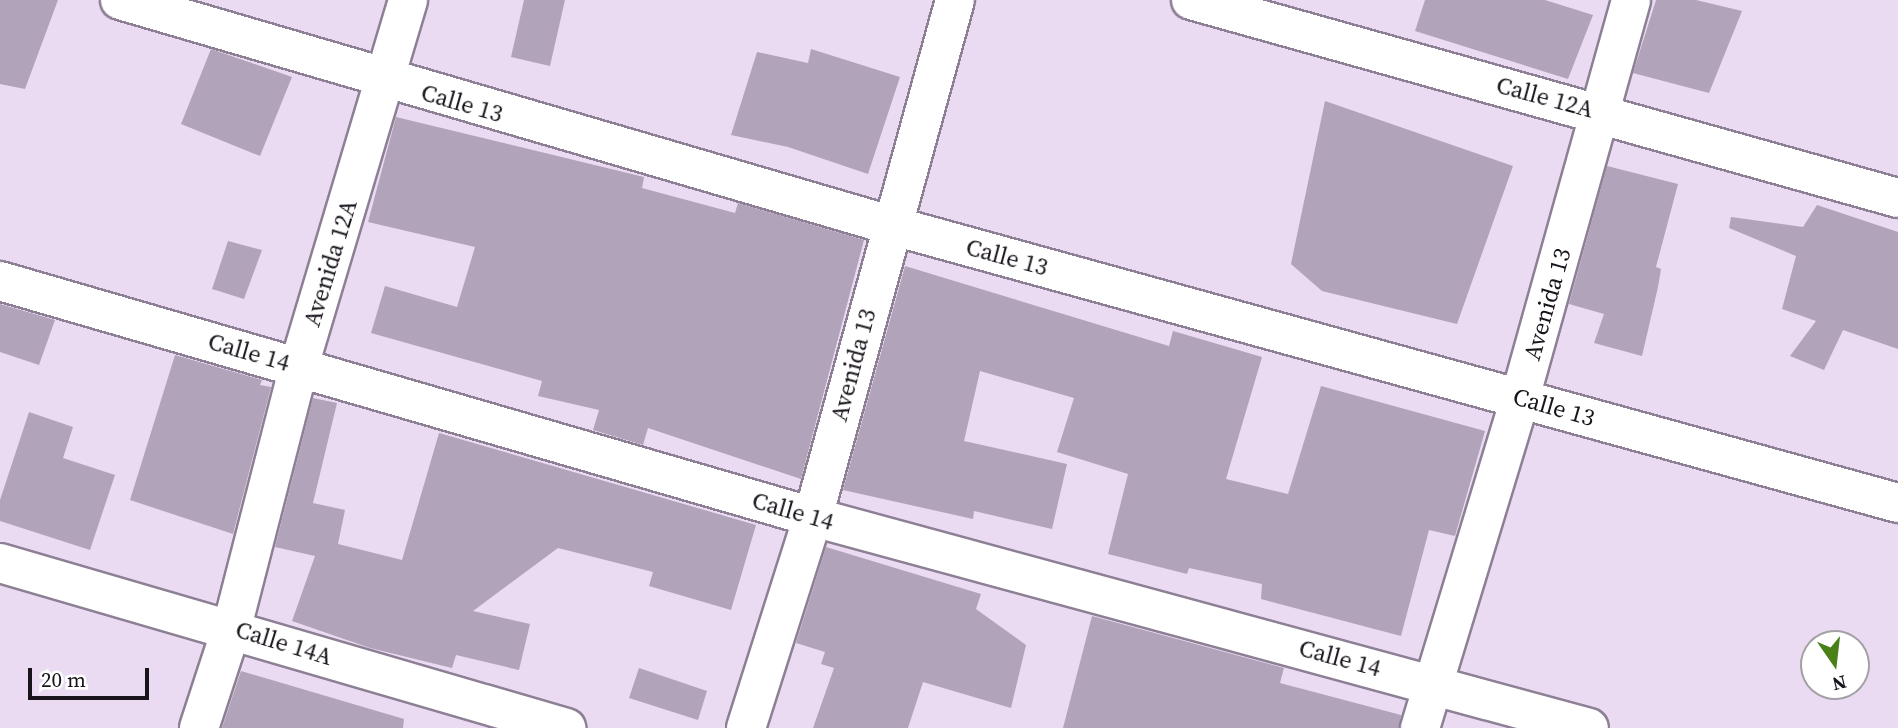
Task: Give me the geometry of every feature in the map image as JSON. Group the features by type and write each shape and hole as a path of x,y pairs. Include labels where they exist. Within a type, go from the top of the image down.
{"street":[{"name":"Calle 13","path":"120,0 384,81 890,225 1898,503"},
{"name":"Avenida 12A","path":"199,728 232,627 299,366 408,0"},
{"name":"Avenida 13","path":"746,728 813,517 890,225 955,0"},
{"name":"Calle 12A","path":"1191,0 1600,112 1898,198"},
{"name":"Avenida 13","path":"1420,728 1520,398 1631,0"},
{"name":"Calle 14","path":"0,282 299,366 813,517 1433,683 1589,728"},
{"name":"Calle 14A","path":"0,563 232,627 566,728"}],"building":[{"path":"0,0 58,0 25,89 0,84"},
{"path":"524,0 565,0 550,66 511,57"},
{"path":"1425,0 1545,0 1593,15 1568,79 1415,31"},
{"path":"1656,0 1696,0 1742,11 1709,93 1633,73"},
{"path":"211,49 292,77 260,156 181,124"},
{"path":"811,49 900,77 868,174 788,147 731,135 757,52 808,63"},
{"path":"1325,101 1513,166 1457,324 1322,291 1291,264"},
{"path":"396,117 644,177 642,188 735,213 738,203 864,240 801,479 648,428 643,445 593,430 599,410 538,396 542,381 371,333 385,286 457,307 475,247 368,222"},
{"path":"1607,166 1678,184 1656,267 1661,269 1642,356 1594,343 1604,314 1569,304"},
{"path":"1817,205 1898,232 1898,349 1843,330 1824,370 1790,356 1816,321 1782,309 1796,256 1729,228 1731,217 1803,227"},
{"path":"228,241 262,250 244,299 212,289"},
{"path":"905,266 1169,346 1173,331 1262,357 1226,479 1288,494 1321,386 1485,431 1455,536 1429,530 1401,636 1261,599 1262,584 1189,568 1187,574 1108,554 1128,474 1057,452 1074,398 980,371 964,441 1067,464 1052,529 974,511 973,519 843,490"},
{"path":"0,304 55,320 39,365 0,352"},
{"path":"175,355 262,380 260,385 271,387 233,534 130,500"},
{"path":"313,398 337,403 313,503 345,510 338,544 402,560 439,433 756,525 731,610 649,586 653,572 558,548 473,611 530,624 519,670 456,655 452,668 370,648 292,621 315,556 275,547"},
{"path":"29,412 73,427 63,458 115,475 90,550 0,521 0,500"},
{"path":"826,547 981,594 976,609 1026,645 1011,708 923,682 908,728 813,728 834,668 821,664 825,652 796,643"},
{"path":"1092,616 1284,668 1280,683 1401,715 1399,728 1063,728"},
{"path":"639,668 707,691 698,720 629,698"},
{"path":"241,671 404,719 403,728 222,728"}]}
